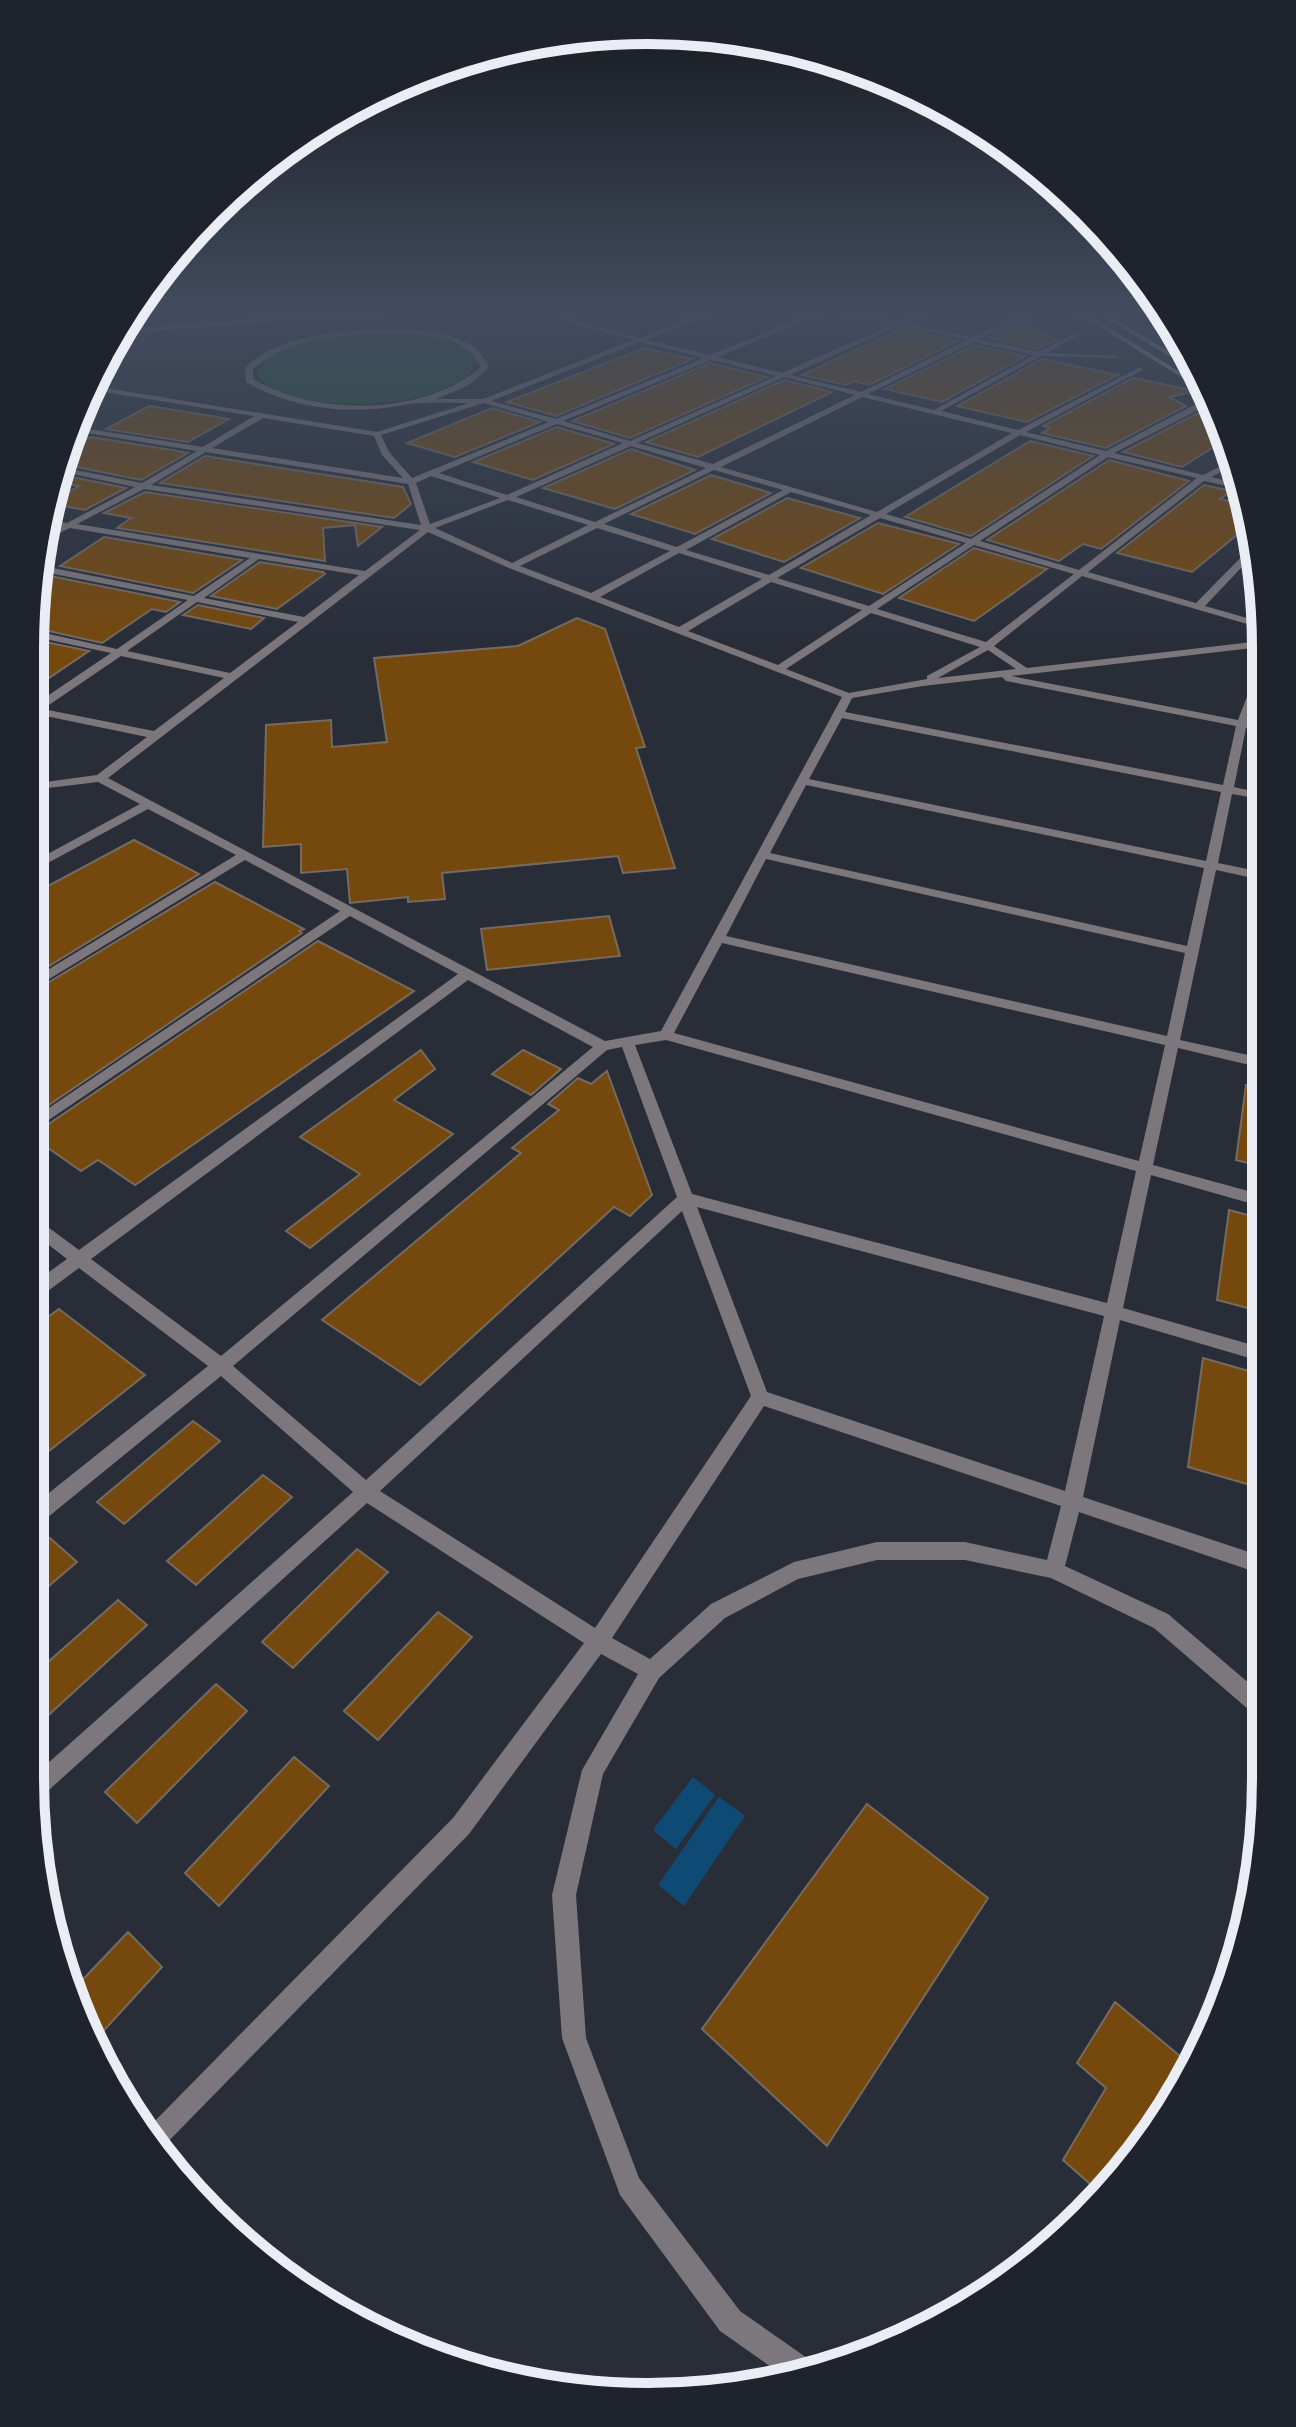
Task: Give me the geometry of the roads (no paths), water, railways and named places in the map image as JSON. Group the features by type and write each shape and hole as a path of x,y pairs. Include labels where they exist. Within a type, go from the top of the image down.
{"street":[{"path":"55,533 253,421"},
{"path":"296,421 377,434 418,421"},
{"path":"85,430 411,482 554,421"},
{"path":"556,421 1251,622"},
{"path":"44,785 100,778 427,528 509,497 678,421"},
{"path":"512,566 806,421"},
{"path":"972,421 1229,484"},
{"path":"680,631 1040,421"},
{"path":"779,669 976,543 1105,455 1170,421"},
{"path":"377,434 385,453 411,482 427,528"},
{"path":"923,683 988,646 1201,479 1224,467"},
{"path":"71,471 143,486 427,528 512,566 848,696 923,683 1252,645"},
{"path":"432,474 988,646 1025,671"},
{"path":"592,597 790,489"},
{"path":"57,524 368,574"},
{"path":"44,704 255,558"},
{"path":"1198,607 1245,558"},
{"path":"49,570 307,621"},
{"path":"44,636 233,677"},
{"path":"989,675 1252,726"},
{"path":"666,1035 848,696"},
{"path":"1054,1570 1072,1502 1142,1169 1242,724 1252,697"},
{"path":"44,714 156,735"},
{"path":"838,714 1252,794"},
{"path":"100,778 603,1046"},
{"path":"802,781 1252,874"},
{"path":"44,861 148,804"},
{"path":"44,978 245,855"},
{"path":"763,855 1192,951"},
{"path":"44,1118 349,911"},
{"path":"719,938 1252,1061"},
{"path":"44,1285 467,974"},
{"path":"44,1509 221,1366 603,1046 666,1035 1252,1198"},
{"path":"627,1042 760,1397"},
{"path":"686,1198 1252,1352"},
{"path":"44,1779 366,1492 686,1198"},
{"path":"44,1232 221,1366 366,1492 598,1641 652,1671"},
{"path":"760,1397 1252,1562"},
{"path":"160,2134 461,1826 598,1641 760,1397"},
{"path":"792,2365 730,2321 629,2186 574,2038 564,1895 593,1770 652,1671 718,1611 794,1571 877,1551 965,1551 1054,1570 1161,1621 1252,1699"}],"water":[{"path":"693,1777 715,1795 676,1849 653,1830"},
{"path":"719,1797 745,1816 684,1906 658,1885"}]}
